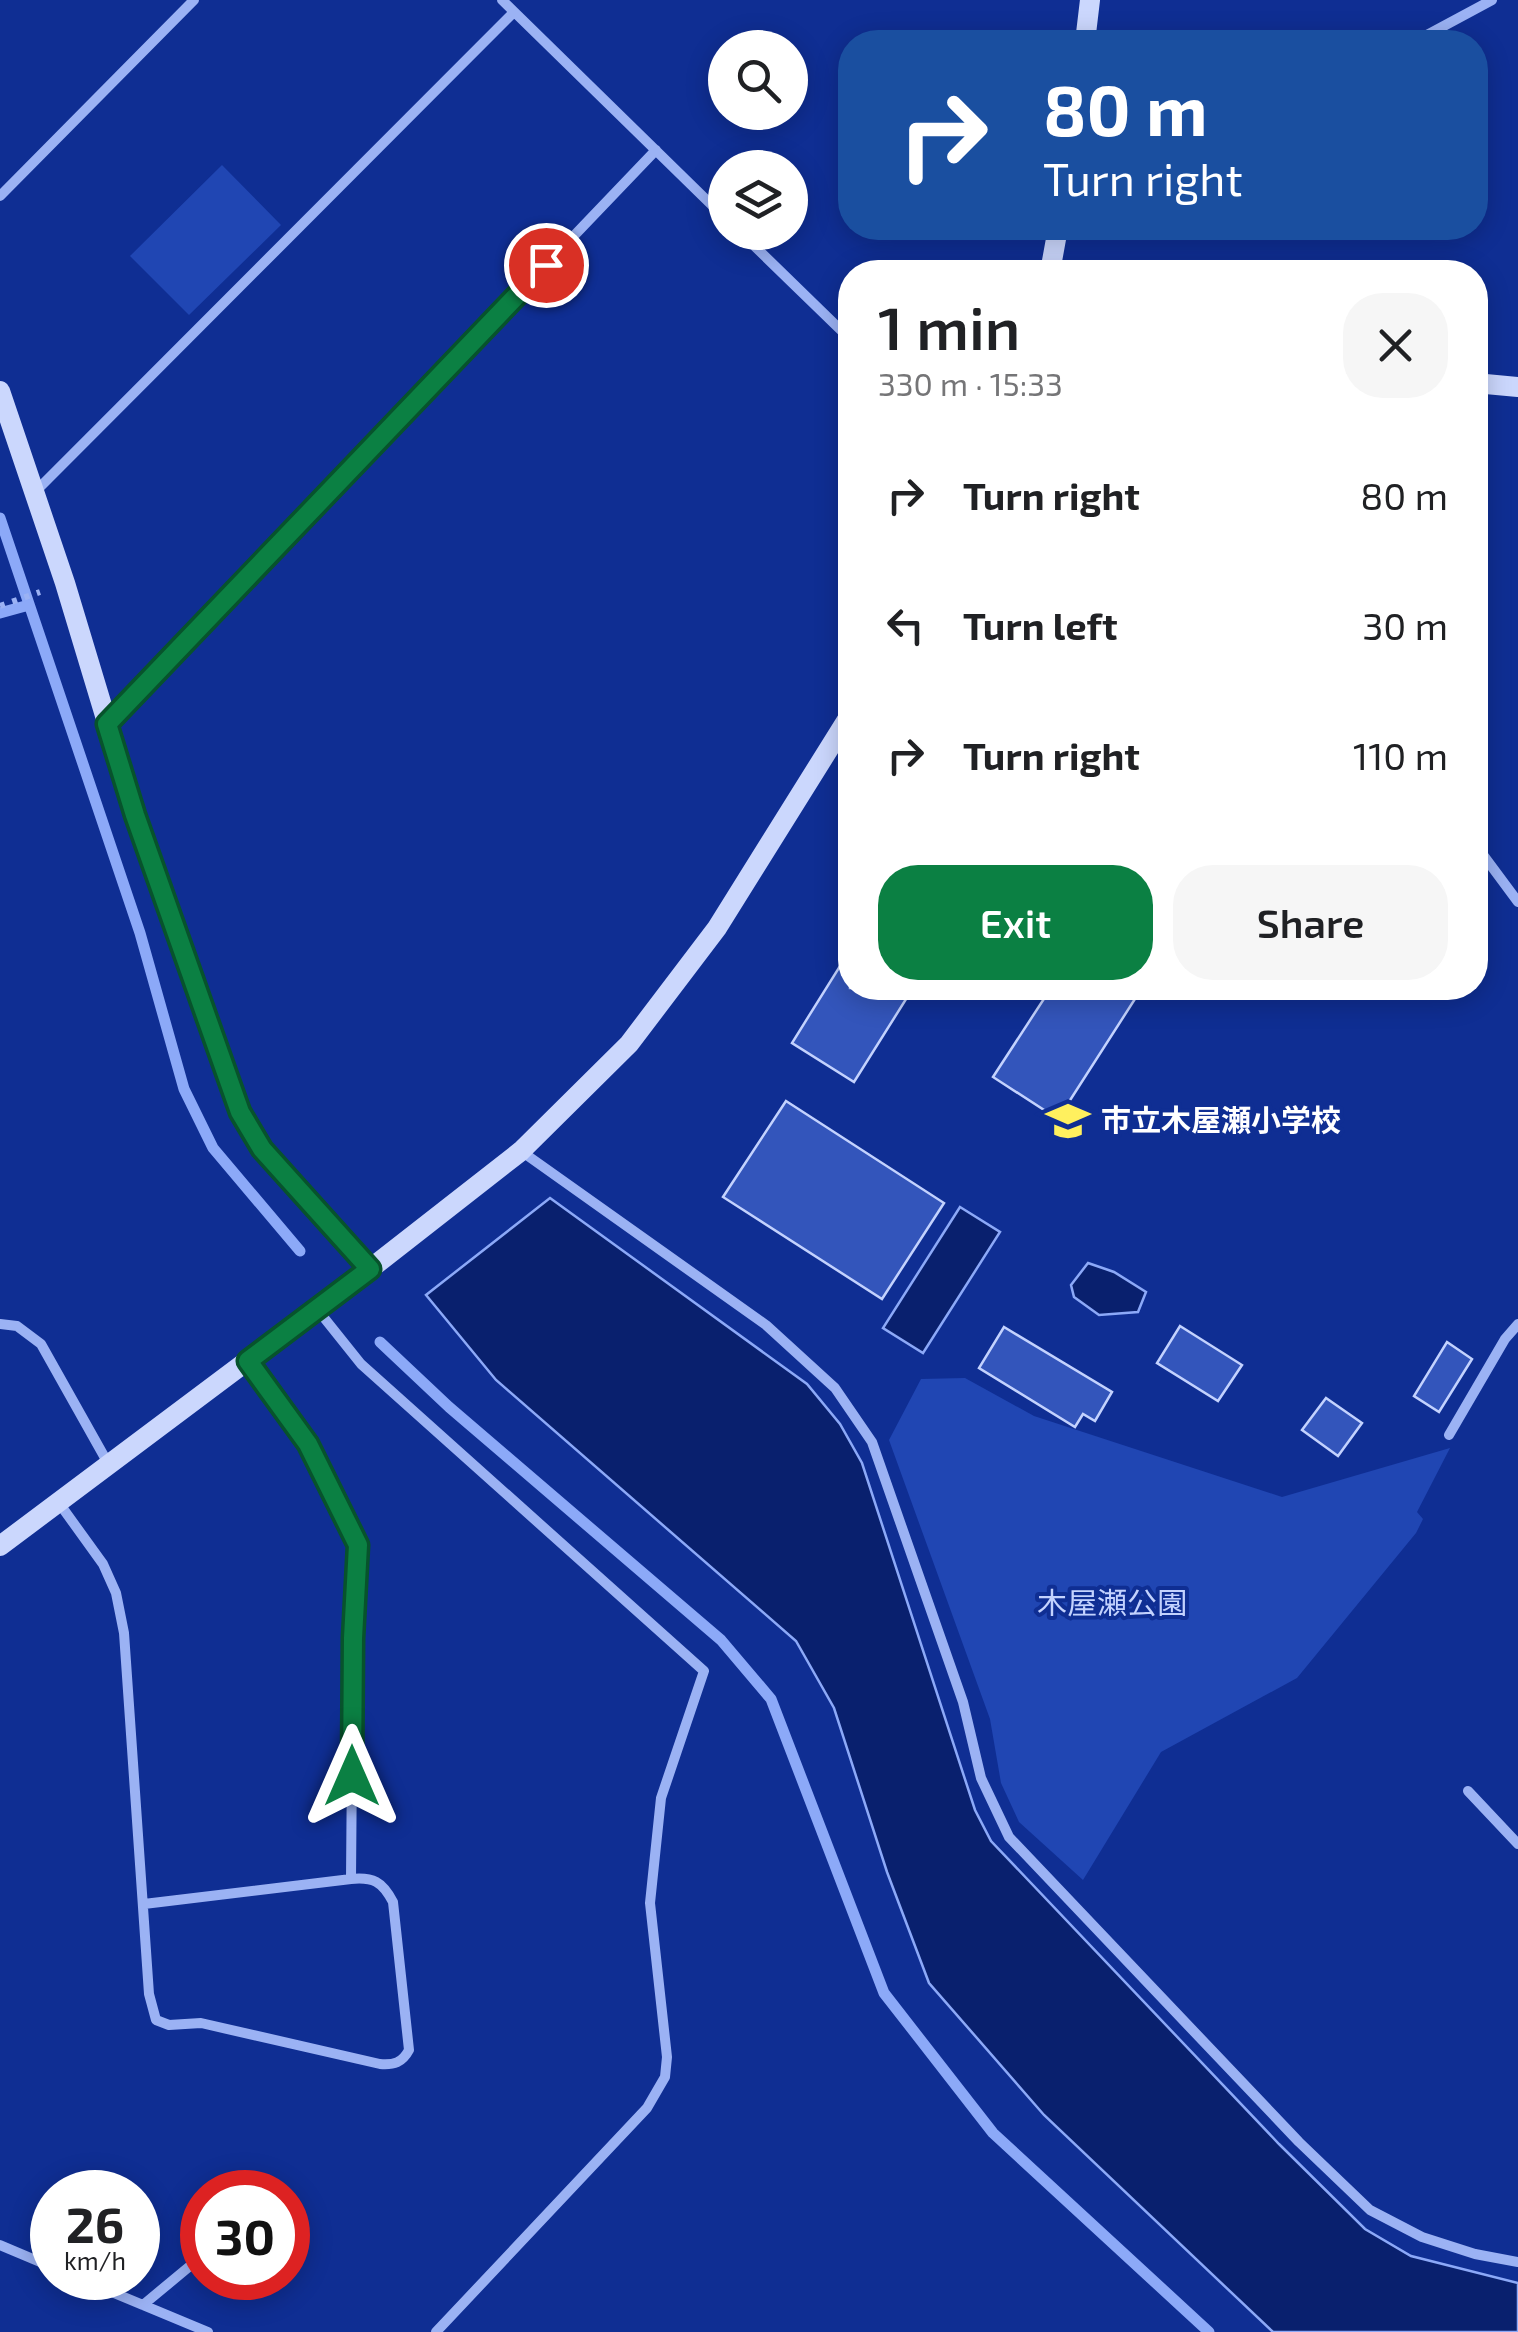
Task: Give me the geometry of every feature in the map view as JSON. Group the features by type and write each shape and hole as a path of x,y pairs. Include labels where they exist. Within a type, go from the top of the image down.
{"street":[{"path":"0,196 194,0"},
{"path":"502,0 708,201"},
{"path":"1086,30 1090,0"},
{"path":"1436,30 1492,0"},
{"path":"34,493 514,12"},
{"path":"107,724 656,150"},
{"path":"759,250 838,327"},
{"path":"1488,385 1518,388"},
{"path":"0,391 135,815 240,1112 262,1149 370,1269"},
{"path":"0,1546 521,1151 629,1044 717,928 838,735"},
{"path":"1488,862 1518,902"},
{"path":"521,1151 766,1325 835,1388 872,1442 963,1702 981,1778 1008,1837 1072,1899 1299,2142 1370,2210 1422,2237 1475,2254 1518,2262"},
{"path":"317,1309 361,1364 704,1671 661,1798 650,1903 667,2057 664,2077 647,2108 436,2332"},
{"path":"0,1324 16,1326 40,1344 110,1466"},
{"path":"1449,1434 1518,1324"},
{"path":"248,1361 308,1444 358,1545 353,1638 351,1879"},
{"path":"59,1502 102,1564 116,1593 124,1633 148,1994 156,2020 169,2025 202,2024 392,2065 404,2060 410,2050 393,1902 380,1882 371,1878 351,1879 144,1904"},
{"path":"1468,1791 1518,1844"},
{"path":"0,2245 30,2258"},
{"path":"143,2305 180,2274"},
{"path":"131,2300 208,2332"}],"path":[{"path":"0,606 64,583"}],"green space":[{"path":"222,165 281,225 189,315 130,256"},
{"name":"木屋瀬公園","path":"965,1378 1034,1416 1282,1497 1450,1448 1417,1512 1423,1519 1416,1533 1297,1678 1161,1752 1083,1880 1019,1822 1001,1783 990,1719 889,1440 921,1379"}],"shaded area":[{"path":"550,1198 807,1384 840,1424 862,1463 975,1810 991,1841 1365,2229 1411,2256 1518,2283 1518,2332 1273,2332 1044,2115 929,1983 887,1872 834,1708 796,1641 496,1380 426,1295"},
{"path":"960,1207 1000,1232 923,1353 883,1328"},
{"path":"1088,1263 1114,1272 1146,1292 1138,1312 1099,1315 1074,1297 1071,1285"}],"building":[{"path":"838,969 838,1000 905,1000 854,1082 792,1043"},
{"path":"1043,1000 1134,1000 1058,1119 993,1077"},
{"path":"786,1101 944,1203 882,1299 723,1197"},
{"path":"1180,1326 1242,1365 1218,1401 1157,1363"},
{"path":"1004,1327 1112,1392 1095,1421 1083,1414 1075,1427 979,1368"},
{"path":"1447,1342 1472,1359 1439,1412 1414,1396"},
{"path":"1326,1398 1362,1423 1338,1456 1302,1430"}],"waterway":[{"path":"0,518 140,933 184,1089 213,1148 300,1251"},
{"path":"0,613 29,605"},
{"path":"380,1342 449,1407 721,1640 771,1699 884,1993 993,2133 1209,2332"}],"place":[{"name":"市立木屋瀬小学校","path":"1068,1121"}],"route":[{"path":"352,1776 358,1545 308,1444 248,1361 370,1269 262,1149 240,1112 135,815 107,724 546,265"}]}
